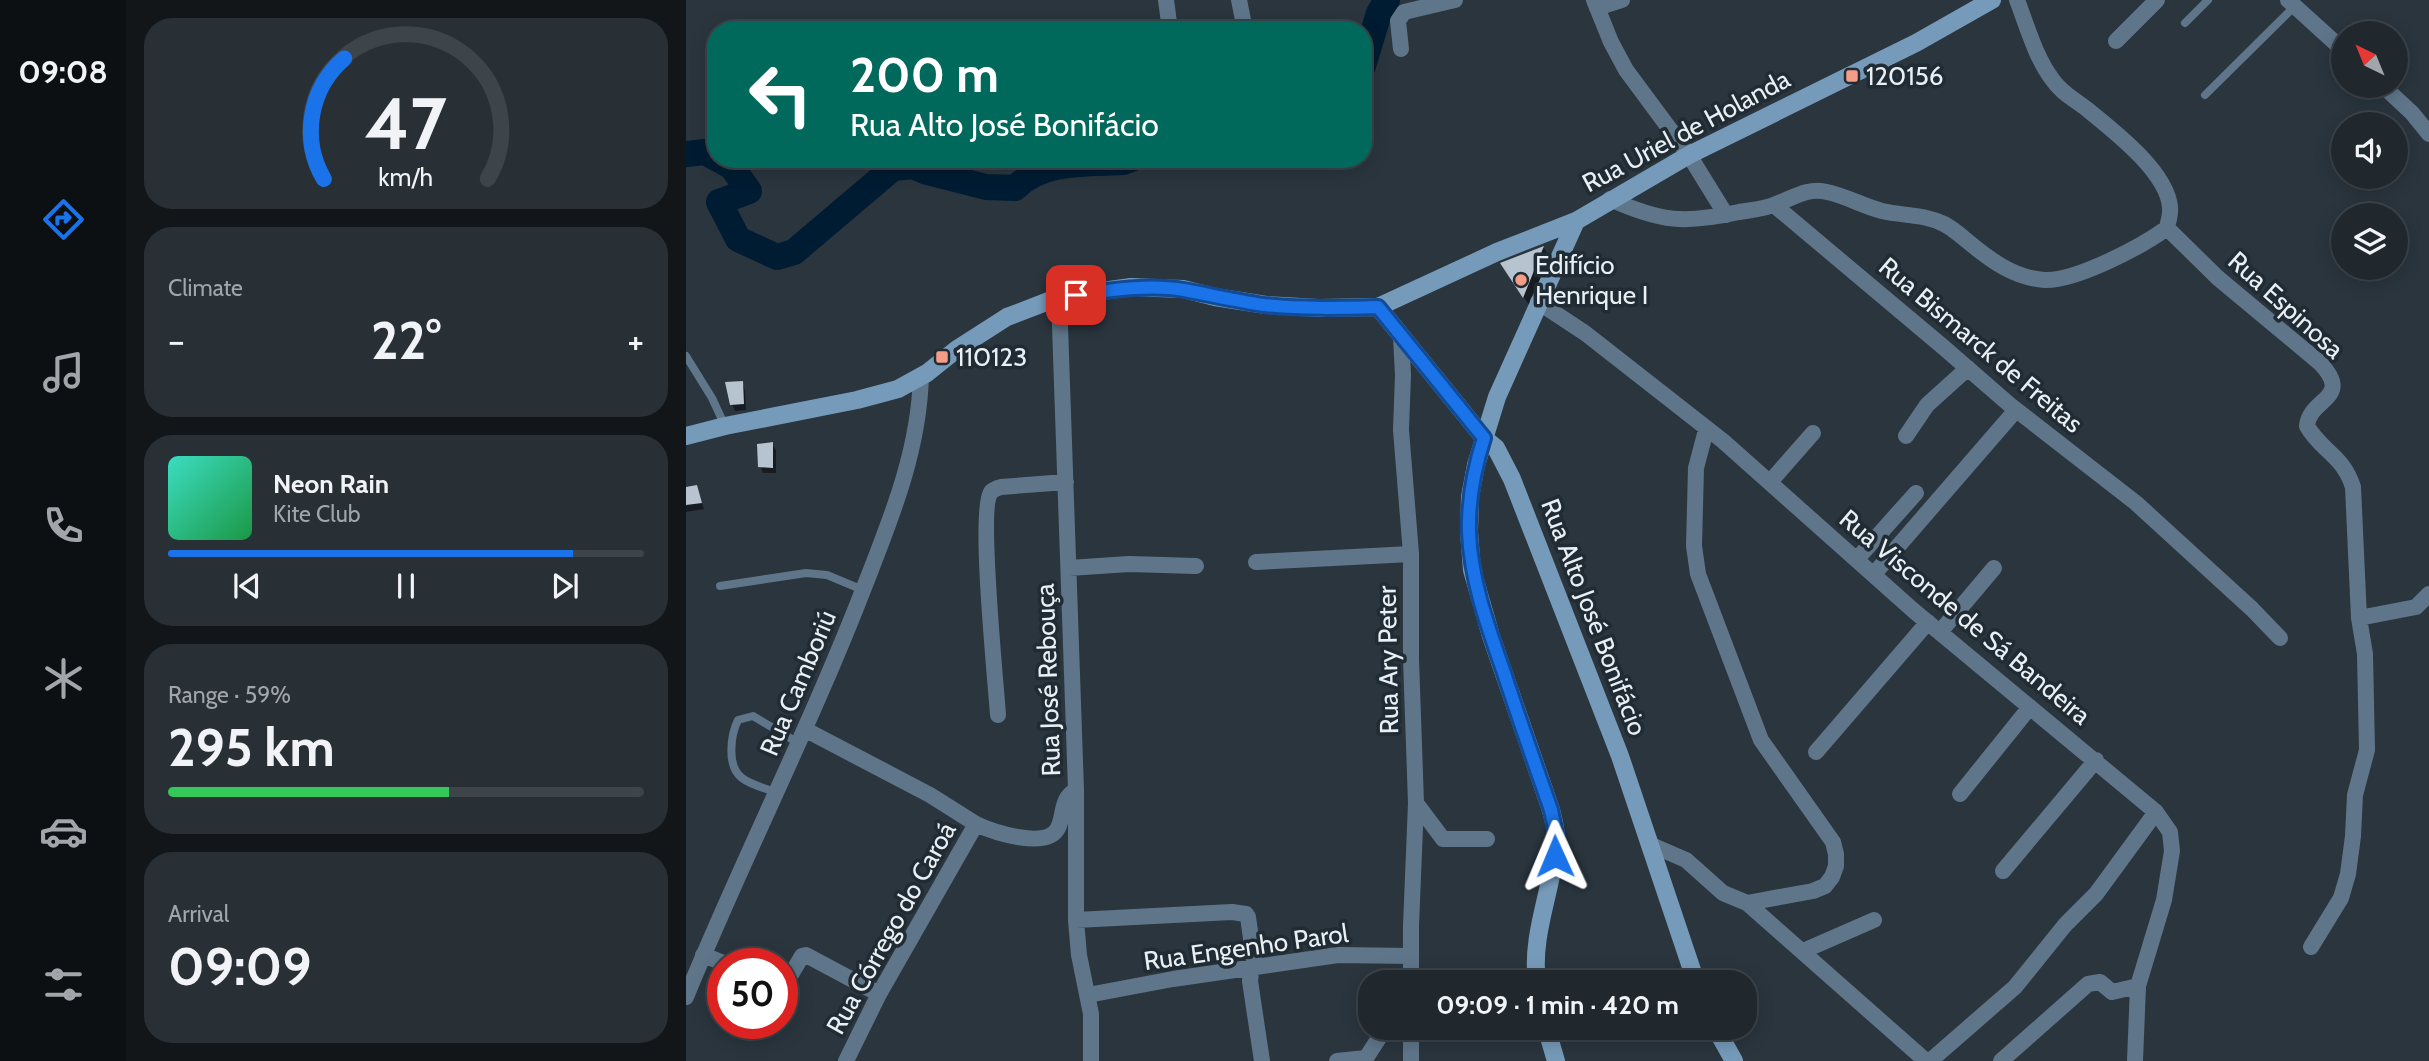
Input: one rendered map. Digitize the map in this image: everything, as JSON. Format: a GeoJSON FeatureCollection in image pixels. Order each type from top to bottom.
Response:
{"type":"FeatureCollection","features":[{"type":"Feature","properties":{"kind":"main road","name":"Rua Uriel de Holanda"},"geometry":{"type":"LineString","coordinates":[[1537,970],[1536,954],[1555,856],[1556,834],[1551,810],[1491,636],[1472,570],[1470,497],[1476,465],[1497,397],[1576,221],[1689,155],[1916,43],[1992,0]]}},
{"type":"Feature","properties":{"kind":"main road"},"geometry":{"type":"LineString","coordinates":[[686,436],[898,389],[1007,317],[1059,297],[1131,287],[1183,289],[1215,298],[1266,305],[1378,307],[1497,252],[1576,221]]}},
{"type":"Feature","properties":{"kind":"main road","name":"Rua Alto José Bonifácio"},"geometry":{"type":"LineString","coordinates":[[1378,307],[1484,438],[1496,448],[1521,501],[1620,756],[1692,970]]}},
{"type":"Feature","properties":{"kind":"main road"},"geometry":{"type":"LineString","coordinates":[[1550,1040],[1556,1061]]}},
{"type":"Feature","properties":{"kind":"main road"},"geometry":{"type":"LineString","coordinates":[[1722,1040],[1734,1061]]}},
{"type":"Feature","properties":{"kind":"street"},"geometry":{"type":"LineString","coordinates":[[1166,0],[1169,21]]}},
{"type":"Feature","properties":{"kind":"street"},"geometry":{"type":"LineString","coordinates":[[1239,0],[1243,21]]}},
{"type":"Feature","properties":{"kind":"street"},"geometry":{"type":"LineString","coordinates":[[1401,49],[1398,21],[1404,12],[1455,0]]}},
{"type":"Feature","properties":{"kind":"street"},"geometry":{"type":"LineString","coordinates":[[1622,0],[1595,4],[1626,70],[1689,155],[1726,215]]}},
{"type":"Feature","properties":{"kind":"street"},"geometry":{"type":"LineString","coordinates":[[1610,199],[1639,212],[1680,221],[1726,215],[1774,205],[1814,190],[1825,191],[1883,211],[1932,218],[1948,226],[2008,271],[2044,280],[2055,279],[2105,262],[2167,228],[2171,208],[2164,186],[2151,168],[2126,143],[2067,95],[2053,80],[2040,60],[2017,0]]}},
{"type":"Feature","properties":{"kind":"street"},"geometry":{"type":"LineString","coordinates":[[2116,41],[2157,0]]}},
{"type":"Feature","properties":{"kind":"street"},"geometry":{"type":"LineString","coordinates":[[2292,3],[2331,39]]}},
{"type":"Feature","properties":{"kind":"street"},"geometry":{"type":"LineString","coordinates":[[2396,98],[2429,134]]}},
{"type":"Feature","properties":{"kind":"street","name":"Rua Bismarck de Freitas"},"geometry":{"type":"LineString","coordinates":[[1774,205],[2016,410],[2136,503],[2280,638]]}},
{"type":"Feature","properties":{"kind":"street","name":"Rua Espinosa"},"geometry":{"type":"LineString","coordinates":[[2167,228],[2218,278],[2320,363],[2333,380],[2327,399],[2309,417],[2306,426],[2343,465],[2353,487],[2359,618],[2365,654],[2367,750],[2356,795],[2348,874],[2341,898],[2311,947]]}},
{"type":"Feature","properties":{"kind":"street","name":"Rua José Rebouça"},"geometry":{"type":"LineString","coordinates":[[1059,297],[1076,790],[1076,920],[1079,955],[1091,1014],[1091,1061]]}},
{"type":"Feature","properties":{"kind":"street","name":"Rua Visconde de Sá Bandeira"},"geometry":{"type":"LineString","coordinates":[[1538,302],[1585,333],[1770,482],[1934,627],[2156,812],[2171,832],[2172,851],[2164,900],[2138,986],[2134,1061]]}},
{"type":"Feature","properties":{"kind":"street","name":"Rua Ary Peter"},"geometry":{"type":"LineString","coordinates":[[1401,337],[1404,375],[1401,430],[1411,554],[1411,659],[1416,803],[1411,970]]}},
{"type":"Feature","properties":{"kind":"street"},"geometry":{"type":"LineString","coordinates":[[1906,436],[1927,405],[1969,369]]}},
{"type":"Feature","properties":{"kind":"street","name":"Rua Camboriú"},"geometry":{"type":"LineString","coordinates":[[686,998],[690,978],[803,737],[902,488],[914,446],[921,376]]}},
{"type":"Feature","properties":{"kind":"street"},"geometry":{"type":"LineString","coordinates":[[1874,574],[2016,410]]}},
{"type":"Feature","properties":{"kind":"street"},"geometry":{"type":"LineString","coordinates":[[1706,430],[1696,468],[1694,546],[1698,573],[1761,740],[1833,842],[1836,854],[1836,866],[1825,886],[1813,891],[1747,903]]}},
{"type":"Feature","properties":{"kind":"street"},"geometry":{"type":"LineString","coordinates":[[1770,482],[1813,433]]}},
{"type":"Feature","properties":{"kind":"street"},"geometry":{"type":"LineString","coordinates":[[998,715],[988,592],[987,521],[990,494],[994,489],[1066,482]]}},
{"type":"Feature","properties":{"kind":"street"},"geometry":{"type":"LineString","coordinates":[[1857,559],[1916,493]]}},
{"type":"Feature","properties":{"kind":"street"},"geometry":{"type":"LineString","coordinates":[[1256,562],[1411,554]]}},
{"type":"Feature","properties":{"kind":"street"},"geometry":{"type":"LineString","coordinates":[[1069,568],[1129,564],[1196,566]]}},
{"type":"Feature","properties":{"kind":"street"},"geometry":{"type":"LineString","coordinates":[[1816,752],[1934,627],[1994,568]]}},
{"type":"Feature","properties":{"kind":"street"},"geometry":{"type":"LineString","coordinates":[[2359,618],[2416,607],[2429,594]]}},
{"type":"Feature","properties":{"kind":"street"},"geometry":{"type":"LineString","coordinates":[[1960,794],[2030,707]]}},
{"type":"Feature","properties":{"kind":"street"},"geometry":{"type":"LineString","coordinates":[[803,737],[930,795],[976,824]]}},
{"type":"Feature","properties":{"kind":"street"},"geometry":{"type":"LineString","coordinates":[[2003,871],[2096,760]]}},
{"type":"Feature","properties":{"kind":"street","name":"Rua Córrego do Caroá"},"geometry":{"type":"LineString","coordinates":[[846,1061],[879,994],[976,824],[1020,838],[1045,837],[1057,829],[1064,800],[1076,790]]}},
{"type":"Feature","properties":{"kind":"street"},"geometry":{"type":"LineString","coordinates":[[1416,803],[1443,839],[1488,839]]}},
{"type":"Feature","properties":{"kind":"street"},"geometry":{"type":"LineString","coordinates":[[1649,844],[1686,860],[1723,893],[1747,903],[1928,1061],[2015,987],[2065,925],[2096,894],[2156,812]]}},
{"type":"Feature","properties":{"kind":"street"},"geometry":{"type":"LineString","coordinates":[[1076,920],[1242,913],[1248,918],[1255,967],[1250,981],[1262,1061]]}},
{"type":"Feature","properties":{"kind":"street"},"geometry":{"type":"LineString","coordinates":[[1803,951],[1874,920]]}},
{"type":"Feature","properties":{"kind":"street"},"geometry":{"type":"LineString","coordinates":[[703,955],[707,957]]}},
{"type":"Feature","properties":{"kind":"street"},"geometry":{"type":"LineString","coordinates":[[798,963],[806,955],[879,994]]}},
{"type":"Feature","properties":{"kind":"street","name":"Rua Engenho Parol"},"geometry":{"type":"LineString","coordinates":[[1088,995],[1173,979],[1338,956],[1411,956]]}},
{"type":"Feature","properties":{"kind":"street"},"geometry":{"type":"LineString","coordinates":[[2001,1061],[2088,984],[2100,982],[2112,992],[2138,986]]}},
{"type":"Feature","properties":{"kind":"street"},"geometry":{"type":"LineString","coordinates":[[1337,1061],[1366,1058],[1378,1040]]}},
{"type":"Feature","properties":{"kind":"street"},"geometry":{"type":"LineString","coordinates":[[1411,1040],[1411,1061]]}},
{"type":"Feature","properties":{"kind":"lane"},"geometry":{"type":"LineString","coordinates":[[2185,23],[2208,0]]}},
{"type":"Feature","properties":{"kind":"lane"},"geometry":{"type":"LineString","coordinates":[[2205,95],[2292,3]]}},
{"type":"Feature","properties":{"kind":"lane"},"geometry":{"type":"LineString","coordinates":[[686,356],[712,398],[725,426]]}},
{"type":"Feature","properties":{"kind":"lane"},"geometry":{"type":"LineString","coordinates":[[720,586],[806,573],[827,575],[863,590]]}},
{"type":"Feature","properties":{"kind":"lane"},"geometry":{"type":"LineString","coordinates":[[778,793],[740,777],[734,765],[732,732],[738,720],[753,716],[803,737]]}},
{"type":"Feature","properties":{"kind":"building","name":"Edifício Henrique I"},"geometry":{"type":"Polygon","coordinates":[[[1544,246],[1523,298],[1500,263],[1544,246]]]}},
{"type":"Feature","properties":{"kind":"building"},"geometry":{"type":"Polygon","coordinates":[[[743,381],[744,404],[730,405],[725,382],[743,381]]]}},
{"type":"Feature","properties":{"kind":"building"},"geometry":{"type":"Polygon","coordinates":[[[773,442],[773,468],[758,467],[757,444],[773,442]]]}},
{"type":"Feature","properties":{"kind":"building"},"geometry":{"type":"Polygon","coordinates":[[[697,485],[702,503],[686,505],[686,487],[697,485]]]}},
{"type":"Feature","properties":{"kind":"waterway"},"geometry":{"type":"LineString","coordinates":[[1372,36],[1379,13],[1387,0]]}},
{"type":"Feature","properties":{"kind":"waterway"},"geometry":{"type":"LineString","coordinates":[[686,154],[707,153]]}},
{"type":"Feature","properties":{"kind":"waterway"},"geometry":{"type":"LineString","coordinates":[[733,168],[749,191],[719,202],[738,239],[777,257],[794,252],[893,168]]}},
{"type":"Feature","properties":{"kind":"waterway"},"geometry":{"type":"LineString","coordinates":[[918,168],[986,187],[1015,188],[1038,172],[1052,168]]}},
{"type":"Feature","properties":{"kind":"place","name":"120156"},"geometry":{"type":"Point","coordinates":[1852,76]}},
{"type":"Feature","properties":{"kind":"place","name":"Edifício Henrique I"},"geometry":{"type":"Point","coordinates":[1521,280]}},
{"type":"Feature","properties":{"kind":"place","name":"110123"},"geometry":{"type":"Point","coordinates":[942,357]}},
{"type":"Feature","properties":{"kind":"route"},"geometry":{"type":"LineString","coordinates":[[1076,295],[1131,287],[1183,289],[1215,298],[1266,305],[1378,307],[1484,438],[1470,497],[1472,570],[1491,636],[1551,810],[1556,834],[1555,856]]}}]}
